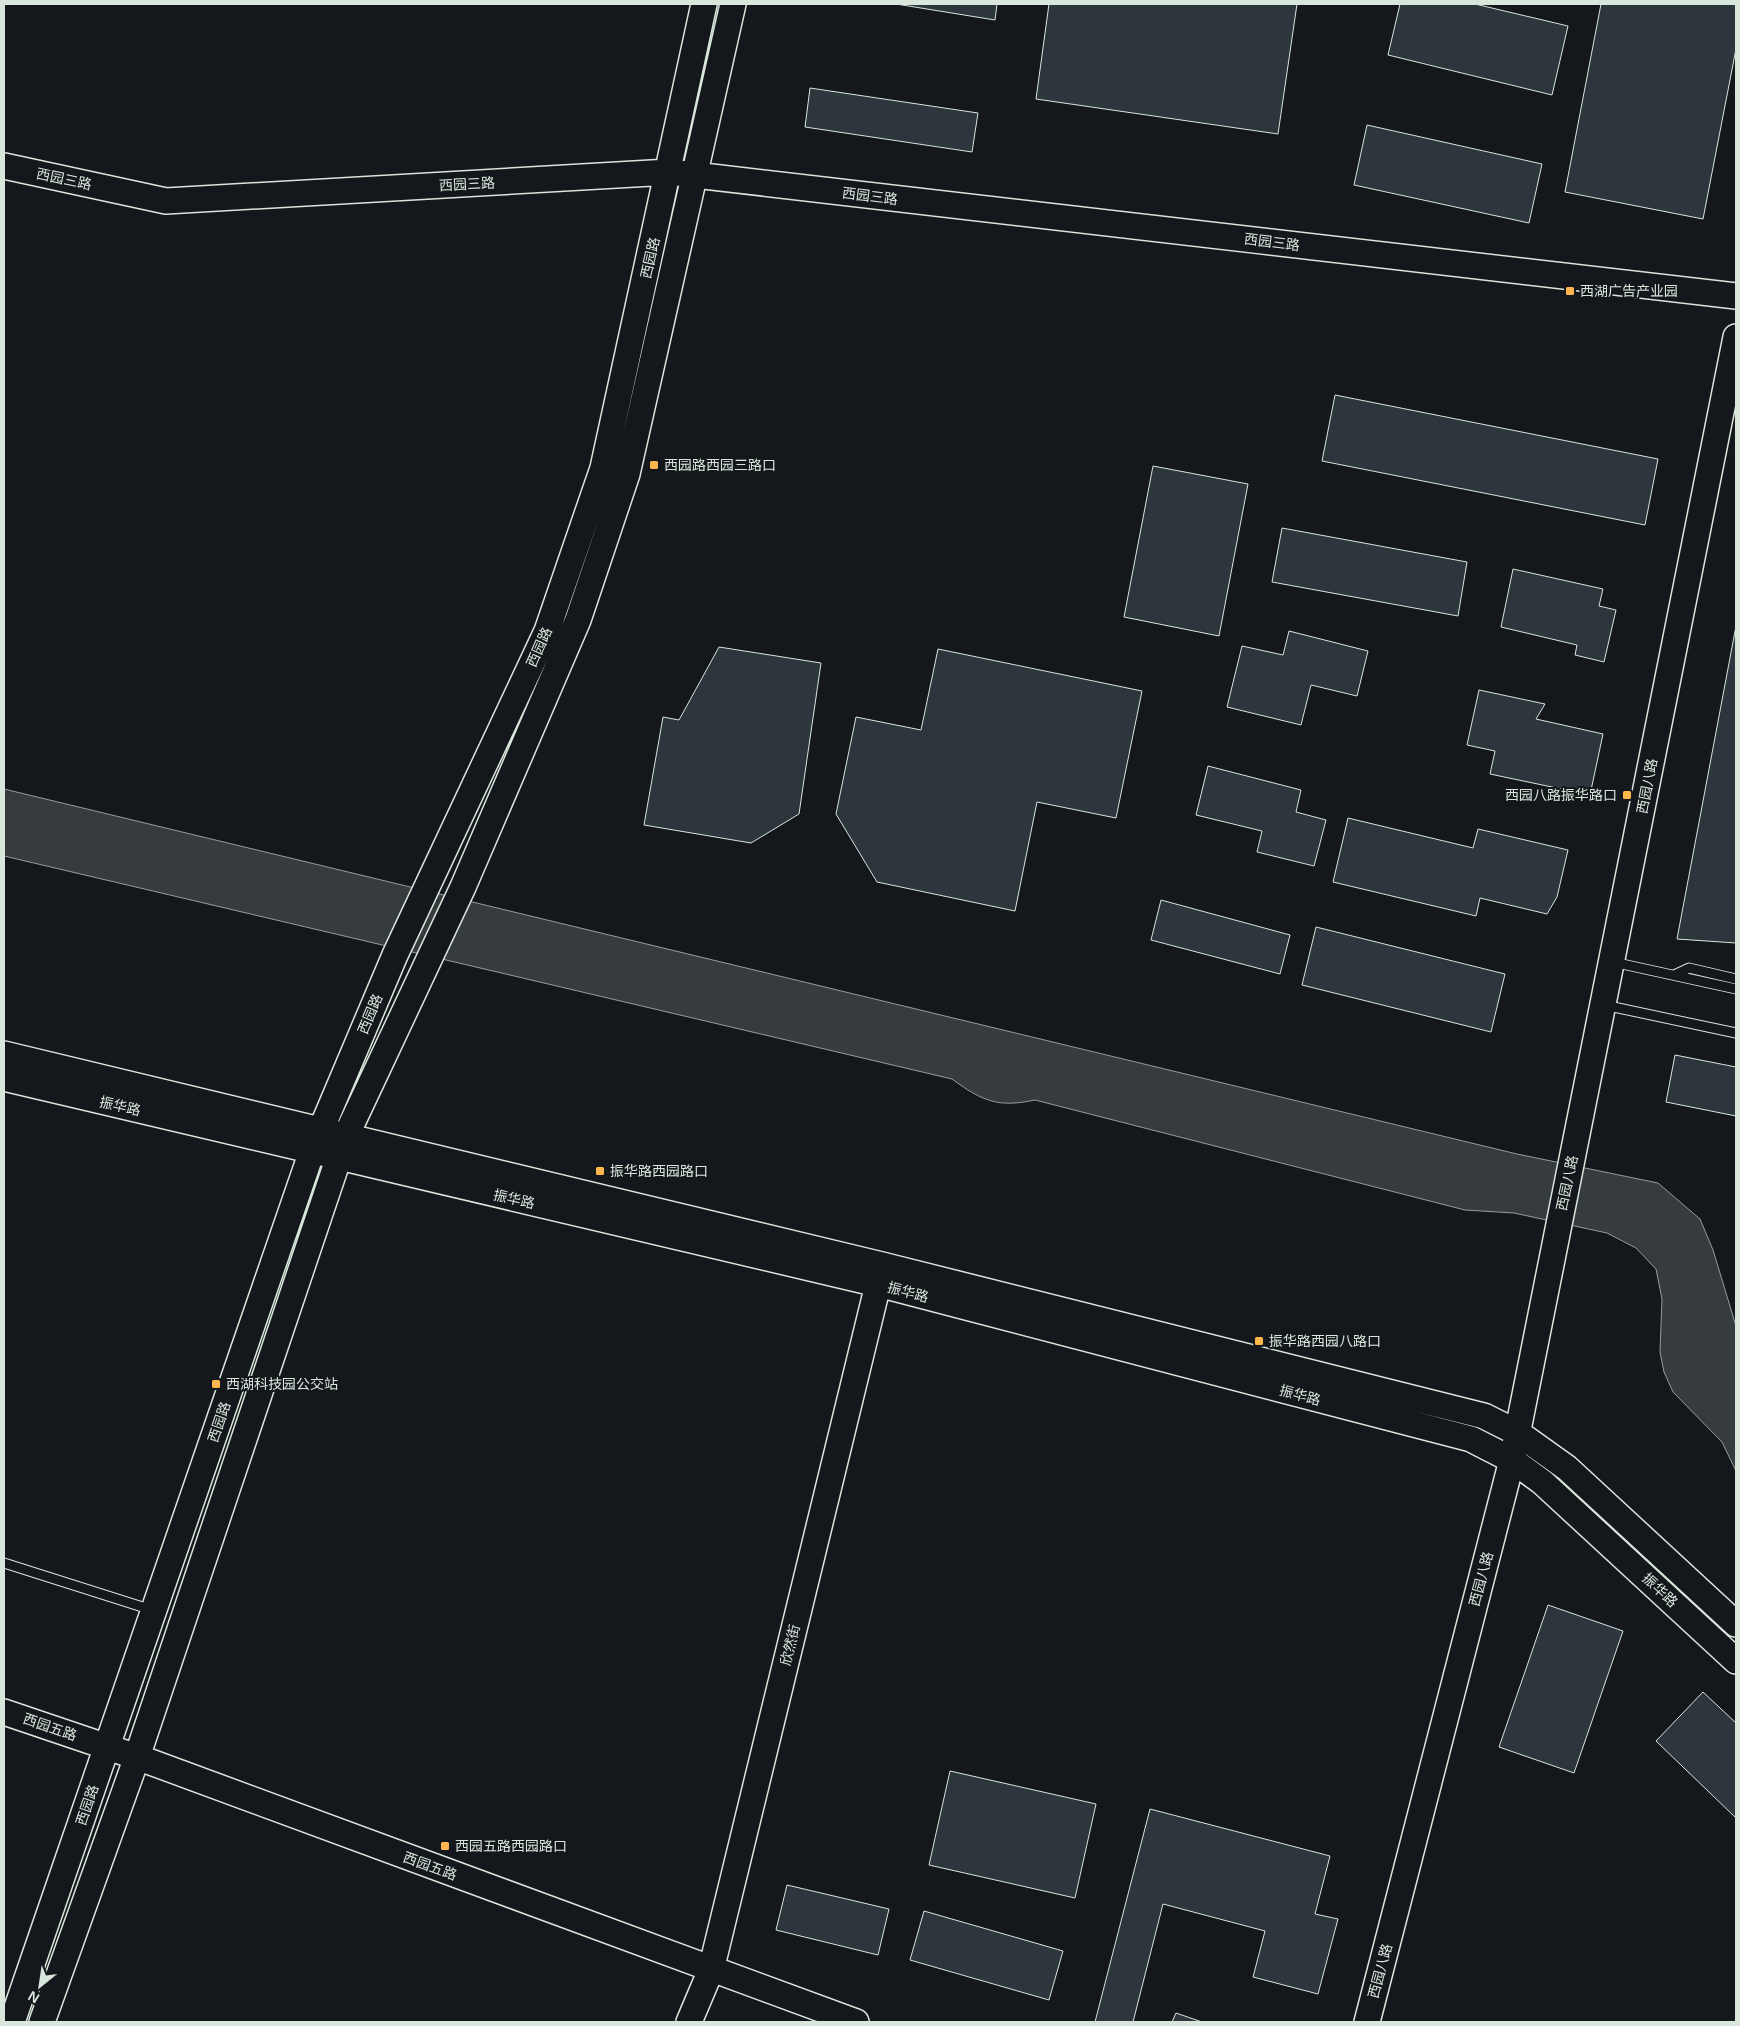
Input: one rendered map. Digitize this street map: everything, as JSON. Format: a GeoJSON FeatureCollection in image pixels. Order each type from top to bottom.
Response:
{"type":"FeatureCollection","features":[{"type":"Feature","properties":{"kind":"main road","name":"西园路"},"geometry":{"type":"LineString","coordinates":[[12,2022],[316,1141],[395,955],[547,631],[603,468],[669,172],[704,4]]}},
{"type":"Feature","properties":{"kind":"main road","name":"西园路"},"geometry":{"type":"LineString","coordinates":[[42,2022],[137,1758],[342,1147],[463,887],[578,620],[628,474],[733,4]]}},
{"type":"Feature","properties":{"kind":"main road","name":"西园三路"},"geometry":{"type":"LineString","coordinates":[[4,166],[166,202],[669,172],[1736,296]]}},
{"type":"Feature","properties":{"kind":"main road","name":"西园八路"},"geometry":{"type":"LineString","coordinates":[[1367,2022],[1518,1433],[1736,338]]}},
{"type":"Feature","properties":{"kind":"main road","name":"振华路"},"geometry":{"type":"LineString","coordinates":[[4,1054],[316,1141]]}},
{"type":"Feature","properties":{"kind":"main road","name":"振华路"},"geometry":{"type":"LineString","coordinates":[[4,1078],[316,1141],[1484,1416],[1518,1433],[1567,1468],[1736,1624]]}},
{"type":"Feature","properties":{"kind":"main road","name":"振华路"},"geometry":{"type":"LineString","coordinates":[[880,1275],[1471,1439],[1512,1460],[1542,1482],[1736,1662]]}},
{"type":"Feature","properties":{"kind":"main road","name":"欣然街"},"geometry":{"type":"LineString","coordinates":[[689,2022],[711,1970],[880,1275]]}},
{"type":"Feature","properties":{"kind":"main road","name":"西园五路"},"geometry":{"type":"LineString","coordinates":[[4,1712],[108,1747],[856,2022]]}},
{"type":"Feature","properties":{"kind":"lane"},"geometry":{"type":"LineString","coordinates":[[1613,962],[1736,989]]}},
{"type":"Feature","properties":{"kind":"lane"},"geometry":{"type":"LineString","coordinates":[[1674,975],[1689,968],[1736,979]]}},
{"type":"Feature","properties":{"kind":"lane"},"geometry":{"type":"LineString","coordinates":[[1604,1005],[1736,1033]]}},
{"type":"Feature","properties":{"kind":"lane"},"geometry":{"type":"LineString","coordinates":[[4,1563],[154,1611]]}},
{"type":"Feature","properties":{"kind":"shaded area"},"geometry":{"type":"Polygon","coordinates":[[[4,789],[1517,1154],[1658,1183],[1700,1219],[1713,1250],[1736,1326],[1736,1471],[1722,1442],[1673,1392],[1664,1372],[1660,1352],[1662,1299],[1656,1269],[1636,1248],[1607,1233],[1514,1213],[1465,1210],[1035,1100],[1011,1103],[991,1101],[972,1093],[952,1079],[4,856],[4,789]]]}},
{"type":"Feature","properties":{"kind":"building"},"geometry":{"type":"Polygon","coordinates":[[[896,4],[997,4],[995,20],[896,4]]]}},
{"type":"Feature","properties":{"kind":"building"},"geometry":{"type":"Polygon","coordinates":[[[1049,4],[1297,4],[1278,134],[1036,99],[1049,4]]]}},
{"type":"Feature","properties":{"kind":"building"},"geometry":{"type":"Polygon","coordinates":[[[1400,4],[1475,4],[1568,26],[1552,95],[1388,55],[1400,4]]]}},
{"type":"Feature","properties":{"kind":"building"},"geometry":{"type":"Polygon","coordinates":[[[1601,4],[1736,4],[1736,49],[1703,219],[1565,192],[1601,4]]]}},
{"type":"Feature","properties":{"kind":"building"},"geometry":{"type":"Polygon","coordinates":[[[810,88],[978,113],[972,152],[805,127],[810,88]]]}},
{"type":"Feature","properties":{"kind":"building"},"geometry":{"type":"Polygon","coordinates":[[[1367,125],[1542,164],[1529,223],[1354,185],[1367,125]]]}},
{"type":"Feature","properties":{"kind":"building"},"geometry":{"type":"Polygon","coordinates":[[[1335,395],[1658,459],[1645,525],[1322,461],[1335,395]]]}},
{"type":"Feature","properties":{"kind":"building"},"geometry":{"type":"Polygon","coordinates":[[[1153,466],[1248,484],[1219,636],[1124,617],[1153,466]]]}},
{"type":"Feature","properties":{"kind":"building"},"geometry":{"type":"Polygon","coordinates":[[[1282,528],[1467,562],[1458,616],[1272,582],[1282,528]]]}},
{"type":"Feature","properties":{"kind":"building"},"geometry":{"type":"Polygon","coordinates":[[[1513,569],[1603,589],[1599,606],[1616,610],[1604,662],[1575,655],[1577,645],[1501,627],[1513,569]]]}},
{"type":"Feature","properties":{"kind":"building"},"geometry":{"type":"Polygon","coordinates":[[[1736,626],[1736,943],[1677,939],[1736,626]]]}},
{"type":"Feature","properties":{"kind":"building"},"geometry":{"type":"Polygon","coordinates":[[[1289,631],[1368,651],[1357,696],[1311,685],[1301,725],[1227,707],[1242,646],[1283,655],[1289,631]]]}},
{"type":"Feature","properties":{"kind":"building"},"geometry":{"type":"Polygon","coordinates":[[[719,647],[821,663],[799,814],[751,843],[644,825],[663,717],[679,720],[719,647]]]}},
{"type":"Feature","properties":{"kind":"building"},"geometry":{"type":"Polygon","coordinates":[[[938,649],[1142,691],[1116,818],[1037,802],[1015,911],[877,882],[836,814],[856,717],[921,730],[938,649]]]}},
{"type":"Feature","properties":{"kind":"building"},"geometry":{"type":"Polygon","coordinates":[[[1479,690],[1545,704],[1536,719],[1603,734],[1590,795],[1490,774],[1495,751],[1467,745],[1479,690]]]}},
{"type":"Feature","properties":{"kind":"building"},"geometry":{"type":"Polygon","coordinates":[[[1208,766],[1301,790],[1296,812],[1326,820],[1314,866],[1257,852],[1262,831],[1196,815],[1208,766]]]}},
{"type":"Feature","properties":{"kind":"building"},"geometry":{"type":"Polygon","coordinates":[[[1348,818],[1473,848],[1478,829],[1568,850],[1557,897],[1547,914],[1480,898],[1476,916],[1333,882],[1348,818]]]}},
{"type":"Feature","properties":{"kind":"building"},"geometry":{"type":"Polygon","coordinates":[[[1161,900],[1290,935],[1280,974],[1151,940],[1161,900]]]}},
{"type":"Feature","properties":{"kind":"building"},"geometry":{"type":"Polygon","coordinates":[[[1316,927],[1505,974],[1491,1032],[1302,985],[1316,927]]]}},
{"type":"Feature","properties":{"kind":"building"},"geometry":{"type":"Polygon","coordinates":[[[1675,1055],[1736,1067],[1736,1116],[1666,1102],[1675,1055]]]}},
{"type":"Feature","properties":{"kind":"building"},"geometry":{"type":"Polygon","coordinates":[[[1548,1605],[1623,1631],[1574,1773],[1499,1747],[1548,1605]]]}},
{"type":"Feature","properties":{"kind":"building"},"geometry":{"type":"Polygon","coordinates":[[[1703,1692],[1736,1723],[1736,1818],[1656,1741],[1703,1692]]]}},
{"type":"Feature","properties":{"kind":"building"},"geometry":{"type":"Polygon","coordinates":[[[950,1771],[1096,1804],[1075,1898],[929,1865],[950,1771]]]}},
{"type":"Feature","properties":{"kind":"building"},"geometry":{"type":"Polygon","coordinates":[[[1150,1809],[1330,1856],[1315,1914],[1338,1919],[1318,1994],[1253,1977],[1265,1931],[1163,1904],[1133,2022],[1095,2022],[1150,1809]]]}},
{"type":"Feature","properties":{"kind":"building"},"geometry":{"type":"Polygon","coordinates":[[[787,1885],[889,1909],[878,1955],[776,1930],[787,1885]]]}},
{"type":"Feature","properties":{"kind":"building"},"geometry":{"type":"Polygon","coordinates":[[[924,1911],[1063,1951],[1049,2000],[910,1960],[924,1911]]]}},
{"type":"Feature","properties":{"kind":"building"},"geometry":{"type":"Polygon","coordinates":[[[1176,2013],[1202,2022],[1172,2022],[1176,2013]]]}},
{"type":"Feature","properties":{"kind":"place","name":"西湖广告产业园"},"geometry":{"type":"Point","coordinates":[1570,291]}},
{"type":"Feature","properties":{"kind":"place","name":"西园路西园三路口"},"geometry":{"type":"Point","coordinates":[654,465]}},
{"type":"Feature","properties":{"kind":"place","name":"西园八路振华路口"},"geometry":{"type":"Point","coordinates":[1627,795]}},
{"type":"Feature","properties":{"kind":"place","name":"振华路西园路口"},"geometry":{"type":"Point","coordinates":[600,1171]}},
{"type":"Feature","properties":{"kind":"place","name":"振华路西园八路口"},"geometry":{"type":"Point","coordinates":[1259,1341]}},
{"type":"Feature","properties":{"kind":"place","name":"西湖科技园公交站"},"geometry":{"type":"Point","coordinates":[216,1384]}},
{"type":"Feature","properties":{"kind":"place","name":"西园五路西园路口"},"geometry":{"type":"Point","coordinates":[445,1846]}}]}
